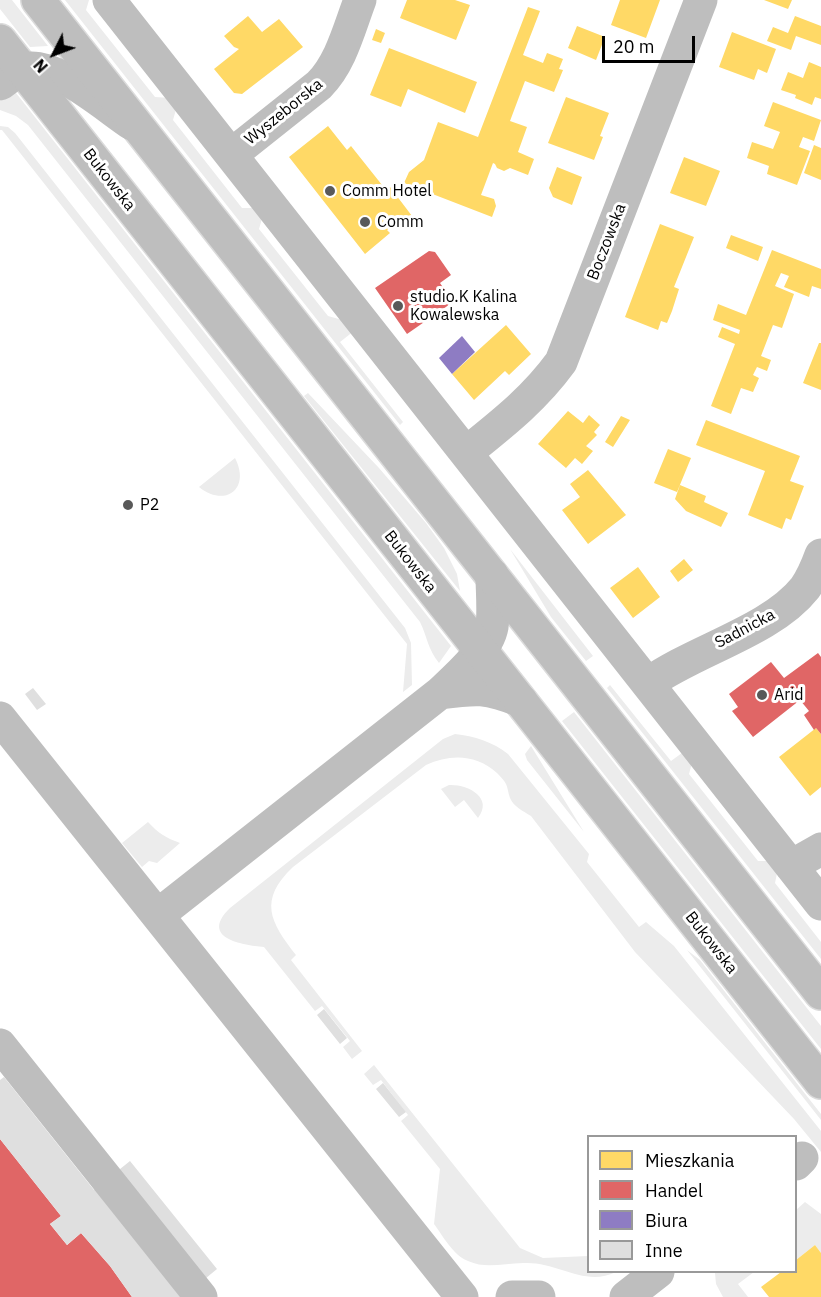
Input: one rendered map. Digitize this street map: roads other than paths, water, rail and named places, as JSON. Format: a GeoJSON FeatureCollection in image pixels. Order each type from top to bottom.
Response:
{"type":"FeatureCollection","features":[{"type":"Feature","properties":{"kind":"main road"},"geometry":{"type":"LineString","coordinates":[[38,0],[821,993]]}},
{"type":"Feature","properties":{"kind":"main road"},"geometry":{"type":"LineString","coordinates":[[109,0],[821,904]]}},
{"type":"Feature","properties":{"kind":"main road","name":"Wyszeborska"},"geometry":{"type":"LineString","coordinates":[[231,155],[329,75],[360,0]]}},
{"type":"Feature","properties":{"kind":"main road","name":"Boczowska"},"geometry":{"type":"LineString","coordinates":[[467,452],[543,387],[561,362],[701,0]]}},
{"type":"Feature","properties":{"kind":"main road","name":"Bukowska"},"geometry":{"type":"LineString","coordinates":[[0,40],[11,77],[480,650],[821,1082]]}},
{"type":"Feature","properties":{"kind":"main road"},"geometry":{"type":"LineString","coordinates":[[11,77],[44,68],[62,76],[140,130]]}},
{"type":"Feature","properties":{"kind":"main road","name":"Sadnicka"},"geometry":{"type":"LineString","coordinates":[[649,683],[680,663],[754,627],[792,602],[806,586],[821,555]]}},
{"type":"Feature","properties":{"kind":"main road"},"geometry":{"type":"LineString","coordinates":[[158,915],[440,693],[488,640],[492,627],[492,574]]}},
{"type":"Feature","properties":{"kind":"main road"},"geometry":{"type":"LineString","coordinates":[[440,693],[478,688],[496,691],[521,701]]}},
{"type":"Feature","properties":{"kind":"main road"},"geometry":{"type":"LineString","coordinates":[[0,718],[10,752],[158,915],[462,1297]]}},
{"type":"Feature","properties":{"kind":"main road"},"geometry":{"type":"LineString","coordinates":[[791,866],[821,849]]}},
{"type":"Feature","properties":{"kind":"main road"},"geometry":{"type":"LineString","coordinates":[[5,1058],[201,1297]]}},
{"type":"Feature","properties":{"kind":"main road"},"geometry":{"type":"LineString","coordinates":[[626,1297],[657,1273]]}},
{"type":"Feature","properties":{"kind":"main road"},"geometry":{"type":"LineString","coordinates":[[512,1297],[539,1297]]}},
{"type":"Feature","properties":{"kind":"place","name":"Comm Hotel"},"geometry":{"type":"Point","coordinates":[330,191]}},
{"type":"Feature","properties":{"kind":"place","name":"Comm"},"geometry":{"type":"Point","coordinates":[365,222]}},
{"type":"Feature","properties":{"kind":"place","name":"studio.K Kalina Kowalewska"},"geometry":{"type":"Point","coordinates":[398,306]}},
{"type":"Feature","properties":{"kind":"place","name":"P2"},"geometry":{"type":"Point","coordinates":[128,505]}},
{"type":"Feature","properties":{"kind":"place","name":"Arid"},"geometry":{"type":"Point","coordinates":[762,695]}}]}
